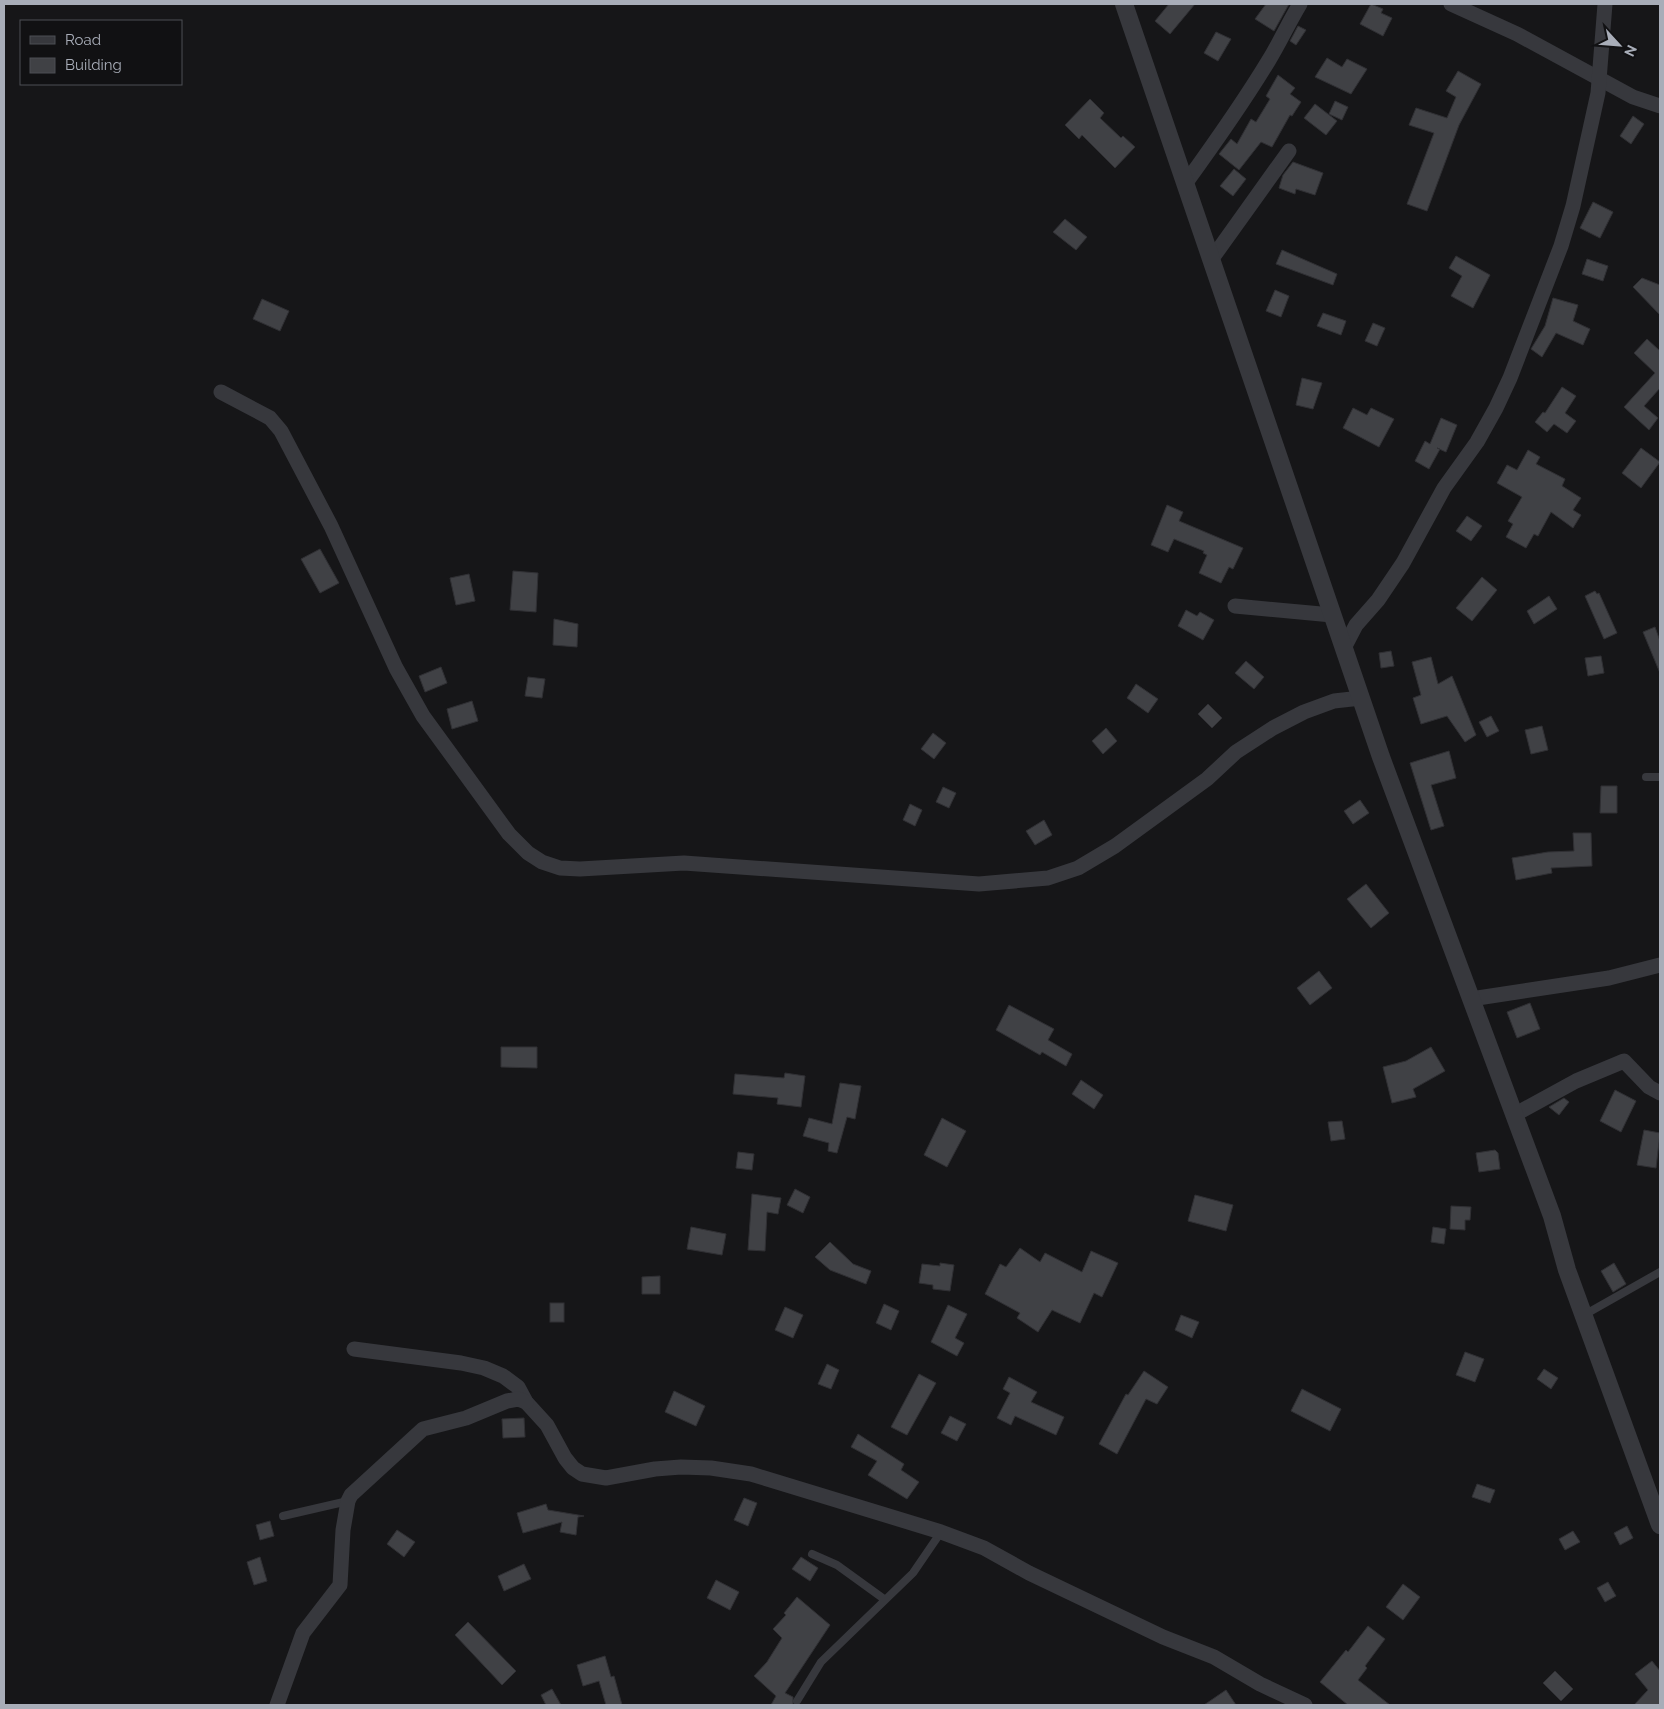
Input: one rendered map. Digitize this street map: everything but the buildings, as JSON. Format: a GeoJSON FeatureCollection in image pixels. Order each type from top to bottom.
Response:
{"type":"FeatureCollection","features":[{"type":"Feature","properties":{"kind":"street"},"geometry":{"type":"LineString","coordinates":[[1124,4],[1361,698],[1552,1216],[1584,1315],[1660,1525]]}},
{"type":"Feature","properties":{"kind":"street"},"geometry":{"type":"LineString","coordinates":[[1185,184],[1254,83],[1300,4]]}},
{"type":"Feature","properties":{"kind":"street"},"geometry":{"type":"LineString","coordinates":[[1450,4],[1517,34],[1633,97],[1660,106]]}},
{"type":"Feature","properties":{"kind":"street"},"geometry":{"type":"LineString","coordinates":[[1344,648],[1356,625],[1378,600],[1403,563],[1444,488],[1477,442],[1496,408],[1561,246],[1573,206],[1599,78],[1605,4]]}},
{"type":"Feature","properties":{"kind":"street"},"geometry":{"type":"LineString","coordinates":[[1211,260],[1290,151]]}},
{"type":"Feature","properties":{"kind":"street"},"geometry":{"type":"LineString","coordinates":[[221,392],[264,414],[281,431],[330,526],[396,668],[423,716],[509,834],[528,853],[542,862],[560,868],[580,869],[684,863],[979,884],[1048,878],[1078,868],[1115,846],[1207,779],[1236,752],[1273,728],[1304,712],[1334,701],[1361,698]]}},
{"type":"Feature","properties":{"kind":"street"},"geometry":{"type":"LineString","coordinates":[[1235,606],[1332,615]]}},
{"type":"Feature","properties":{"kind":"street"},"geometry":{"type":"LineString","coordinates":[[1471,999],[1609,978],[1660,965]]}},
{"type":"Feature","properties":{"kind":"street"},"geometry":{"type":"LineString","coordinates":[[1514,1115],[1576,1081],[1624,1061],[1649,1087],[1660,1093]]}},
{"type":"Feature","properties":{"kind":"street"},"geometry":{"type":"LineString","coordinates":[[354,1349],[484,1368],[503,1376],[518,1387],[526,1402],[547,1425],[573,1468],[582,1474],[606,1478],[655,1469],[681,1467],[711,1468],[751,1474],[941,1532],[984,1548],[1029,1573],[1163,1637],[1214,1657],[1260,1684],[1305,1705]]}},
{"type":"Feature","properties":{"kind":"street"},"geometry":{"type":"LineString","coordinates":[[277,1705],[303,1633],[340,1585],[343,1530],[348,1501],[423,1429],[466,1418],[507,1401],[518,1399],[526,1402]]}},
{"type":"Feature","properties":{"kind":"lane"},"geometry":{"type":"LineString","coordinates":[[1646,776],[1660,777]]}},
{"type":"Feature","properties":{"kind":"lane"},"geometry":{"type":"LineString","coordinates":[[1584,1315],[1660,1272]]}},
{"type":"Feature","properties":{"kind":"lane"},"geometry":{"type":"LineString","coordinates":[[283,1516],[348,1501]]}},
{"type":"Feature","properties":{"kind":"lane"},"geometry":{"type":"LineString","coordinates":[[797,1701],[821,1662],[913,1573],[941,1532]]}},
{"type":"Feature","properties":{"kind":"lane"},"geometry":{"type":"LineString","coordinates":[[812,1554],[837,1565],[884,1599]]}}]}
